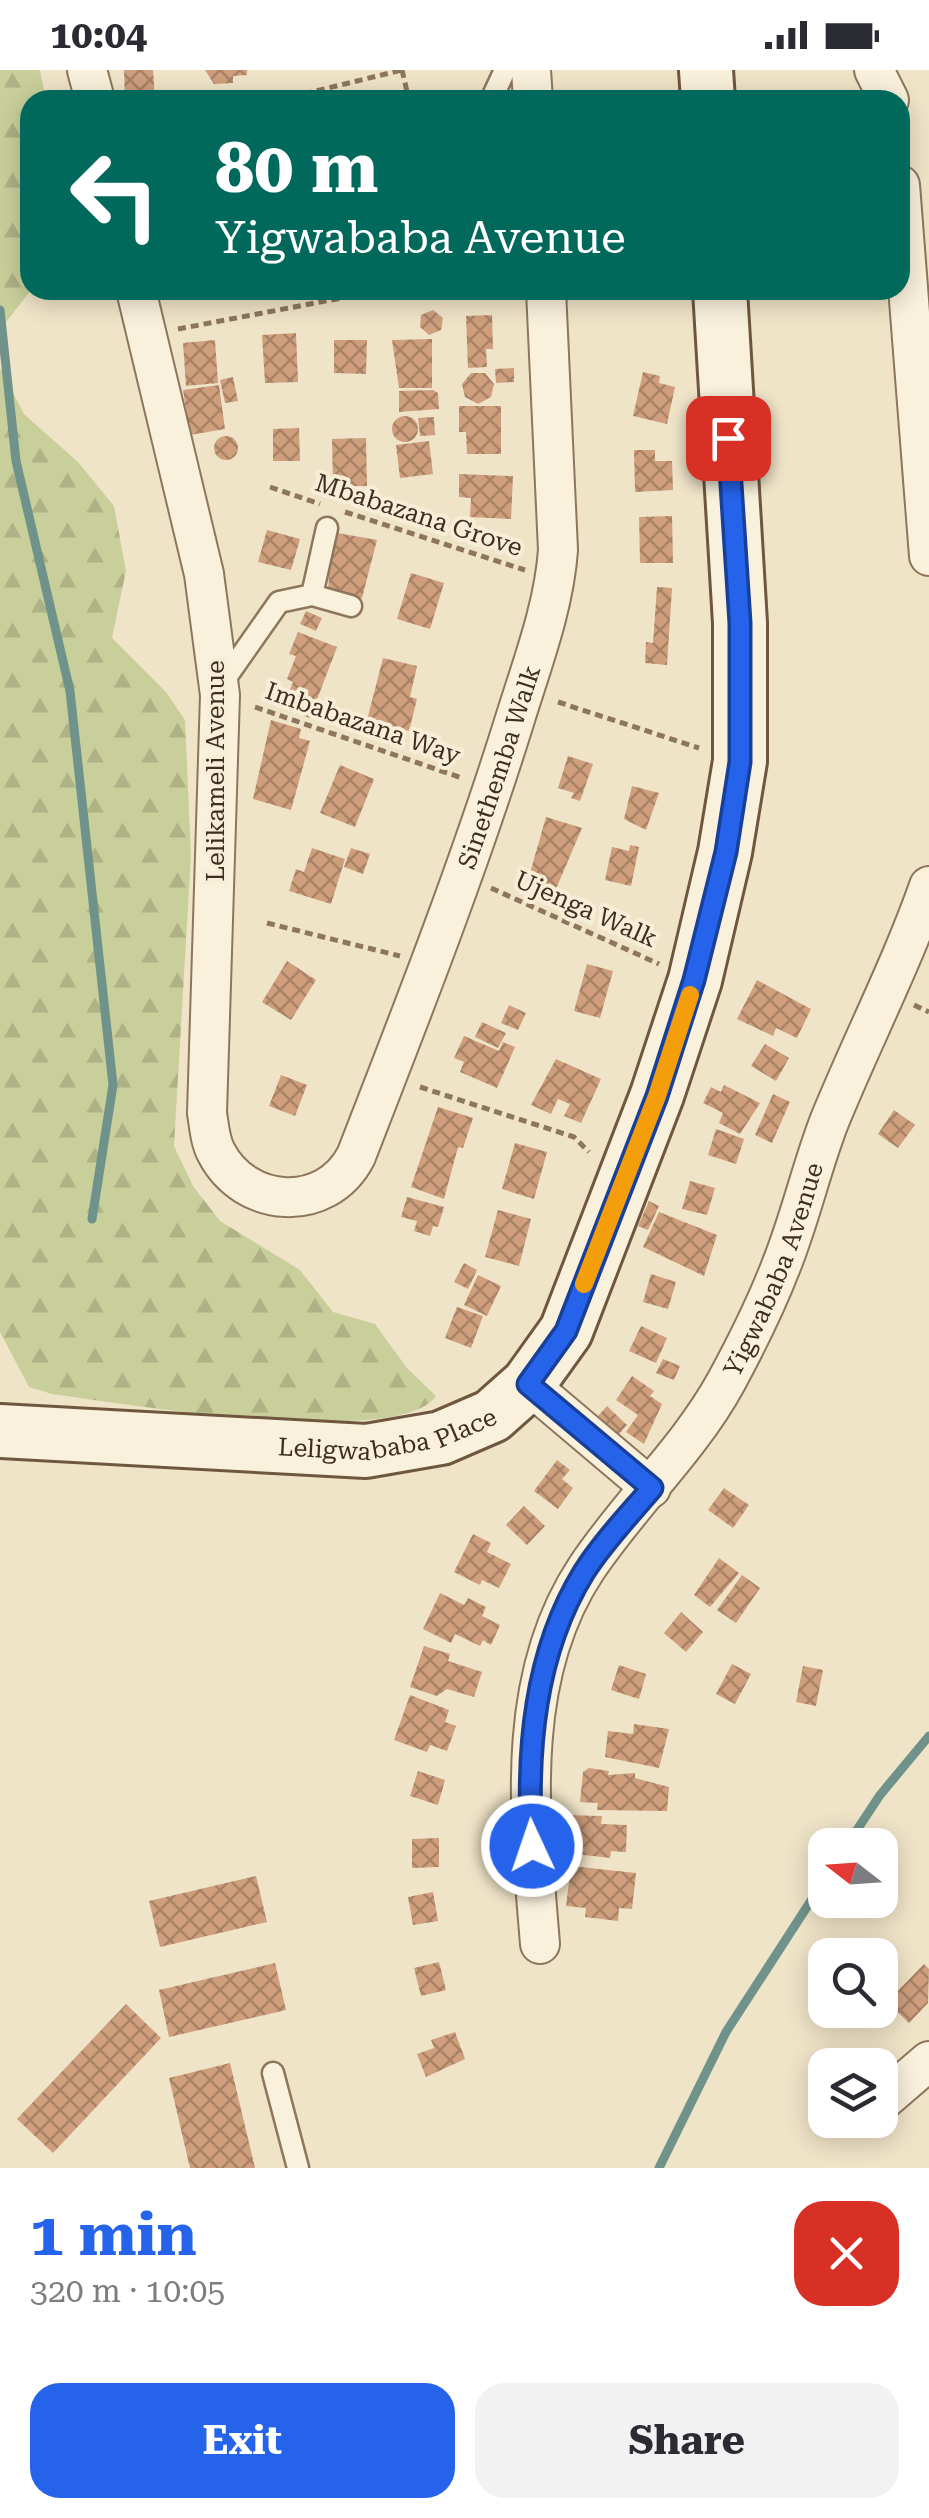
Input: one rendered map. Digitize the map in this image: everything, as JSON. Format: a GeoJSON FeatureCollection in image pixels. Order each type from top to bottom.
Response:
{"type":"FeatureCollection","features":[{"type":"Feature","properties":{"kind":"street","name":"Lelikameli Avenue"},"geometry":{"type":"LineString","coordinates":[[138,300],[204,574],[220,691],[206,1113],[215,1150],[232,1172],[278,1198],[306,1196]]}},
{"type":"Feature","properties":{"kind":"street","name":"Sinethemba Walk"},"geometry":{"type":"LineString","coordinates":[[306,1196],[328,1190],[344,1179],[387,1076],[494,789],[556,581],[558,514],[547,300]]}},
{"type":"Feature","properties":{"kind":"street","name":"Leligwababa Place"},"geometry":{"type":"LineString","coordinates":[[0,1431],[366,1451],[441,1438],[492,1416],[528,1384],[566,1331],[622,1187],[694,980],[726,852],[740,762],[740,623],[721,300]]}},
{"type":"Feature","properties":{"kind":"street"},"geometry":{"type":"LineString","coordinates":[[909,300],[929,556]]}},
{"type":"Feature","properties":{"kind":"street","name":"Yigwababa Avenue"},"geometry":{"type":"LineString","coordinates":[[540,1944],[530,1806],[542,1670],[560,1616],[586,1568],[652,1488],[725,1383],[781,1268],[828,1126],[929,886]]}},
{"type":"Feature","properties":{"kind":"street"},"geometry":{"type":"LineString","coordinates":[[528,1384],[652,1488]]}},
{"type":"Feature","properties":{"kind":"street"},"geometry":{"type":"LineString","coordinates":[[898,2088],[929,2061]]}},
{"type":"Feature","properties":{"kind":"lane"},"geometry":{"type":"LineString","coordinates":[[312,595],[327,528]]}},
{"type":"Feature","properties":{"kind":"lane"},"geometry":{"type":"LineString","coordinates":[[220,691],[266,613],[288,598],[312,595],[351,606]]}},
{"type":"Feature","properties":{"kind":"lane"},"geometry":{"type":"LineString","coordinates":[[274,2073],[298,2168]]}},
{"type":"Feature","properties":{"kind":"path"},"geometry":{"type":"LineString","coordinates":[[320,90],[402,70]]}},
{"type":"Feature","properties":{"kind":"path"},"geometry":{"type":"LineString","coordinates":[[145,333],[334,300]]}},
{"type":"Feature","properties":{"kind":"path","name":"Mbabazana Grove"},"geometry":{"type":"LineString","coordinates":[[270,487],[324,504]]}},
{"type":"Feature","properties":{"kind":"path","name":"Mbabazana Grove"},"geometry":{"type":"LineString","coordinates":[[342,510],[556,581]]}},
{"type":"Feature","properties":{"kind":"path","name":"Imbabazana Way"},"geometry":{"type":"LineString","coordinates":[[220,691],[494,789]]}},
{"type":"Feature","properties":{"kind":"path"},"geometry":{"type":"LineString","coordinates":[[524,691],[740,762]]}},
{"type":"Feature","properties":{"kind":"path","name":"Ujenga Walk"},"geometry":{"type":"LineString","coordinates":[[462,874],[694,980]]}},
{"type":"Feature","properties":{"kind":"path"},"geometry":{"type":"LineString","coordinates":[[267,923],[427,963]]}},
{"type":"Feature","properties":{"kind":"path"},"geometry":{"type":"LineString","coordinates":[[387,1076],[574,1137],[622,1187]]}},
{"type":"Feature","properties":{"kind":"green space"},"geometry":{"type":"Polygon","coordinates":[[[0,70],[40,70],[44,90],[20,90],[20,300],[23,300],[0,330],[0,70]]]}},
{"type":"Feature","properties":{"kind":"green space"},"geometry":{"type":"Polygon","coordinates":[[[0,368],[24,414],[78,462],[114,506],[126,571],[112,638],[166,692],[185,720],[191,855],[174,1146],[193,1186],[220,1221],[300,1270],[333,1312],[375,1324],[407,1368],[436,1396],[412,1412],[370,1420],[255,1419],[52,1394],[29,1387],[0,1332],[0,368]]]}},
{"type":"Feature","properties":{"kind":"building"},"geometry":{"type":"Polygon","coordinates":[[[124,70],[153,70],[154,90],[125,90],[124,70]]]}},
{"type":"Feature","properties":{"kind":"building"},"geometry":{"type":"Polygon","coordinates":[[[205,70],[247,70],[247,75],[233,76],[233,83],[214,84],[205,70]]]}},
{"type":"Feature","properties":{"kind":"building"},"geometry":{"type":"Polygon","coordinates":[[[433,310],[443,318],[441,330],[429,335],[420,327],[421,315],[433,310]]]}},
{"type":"Feature","properties":{"kind":"building"},"geometry":{"type":"Polygon","coordinates":[[[492,315],[493,349],[486,349],[487,367],[468,368],[466,316],[492,315]]]}},
{"type":"Feature","properties":{"kind":"building"},"geometry":{"type":"Polygon","coordinates":[[[296,333],[298,382],[265,383],[262,335],[296,333]]]}},
{"type":"Feature","properties":{"kind":"building"},"geometry":{"type":"Polygon","coordinates":[[[432,339],[432,388],[399,388],[392,340],[432,339]]]}},
{"type":"Feature","properties":{"kind":"building"},"geometry":{"type":"Polygon","coordinates":[[[215,340],[218,383],[186,386],[183,343],[215,340]]]}},
{"type":"Feature","properties":{"kind":"building"},"geometry":{"type":"Polygon","coordinates":[[[334,340],[367,340],[366,374],[334,373],[334,340]]]}},
{"type":"Feature","properties":{"kind":"building"},"geometry":{"type":"Polygon","coordinates":[[[514,368],[514,382],[496,383],[495,369],[514,368]]]}},
{"type":"Feature","properties":{"kind":"building"},"geometry":{"type":"Polygon","coordinates":[[[643,372],[660,376],[659,383],[675,387],[667,424],[633,416],[643,372]]]}},
{"type":"Feature","properties":{"kind":"building"},"geometry":{"type":"Polygon","coordinates":[[[471,373],[485,373],[494,384],[491,397],[478,404],[465,397],[462,384],[471,373]]]}},
{"type":"Feature","properties":{"kind":"building"},"geometry":{"type":"Polygon","coordinates":[[[233,377],[238,401],[225,403],[220,380],[233,377]]]}},
{"type":"Feature","properties":{"kind":"building"},"geometry":{"type":"Polygon","coordinates":[[[219,385],[225,429],[190,435],[183,390],[219,385]]]}},
{"type":"Feature","properties":{"kind":"building"},"geometry":{"type":"Polygon","coordinates":[[[399,391],[438,393],[439,409],[399,412],[399,391]]]}},
{"type":"Feature","properties":{"kind":"building"},"geometry":{"type":"Polygon","coordinates":[[[459,406],[501,406],[501,454],[467,454],[466,432],[459,432],[459,406]]]}},
{"type":"Feature","properties":{"kind":"building"},"geometry":{"type":"Polygon","coordinates":[[[405,416],[414,420],[418,429],[414,438],[405,442],[396,438],[392,429],[396,420],[405,416]]]}},
{"type":"Feature","properties":{"kind":"building"},"geometry":{"type":"Polygon","coordinates":[[[434,417],[435,435],[420,436],[418,418],[434,417]]]}},
{"type":"Feature","properties":{"kind":"building"},"geometry":{"type":"Polygon","coordinates":[[[299,428],[300,461],[273,461],[273,429],[299,428]]]}},
{"type":"Feature","properties":{"kind":"building"},"geometry":{"type":"Polygon","coordinates":[[[226,436],[235,439],[235,457],[226,460],[217,457],[214,448],[217,439],[226,436]]]}},
{"type":"Feature","properties":{"kind":"building"},"geometry":{"type":"Polygon","coordinates":[[[366,438],[367,486],[333,486],[332,439],[366,438]]]}},
{"type":"Feature","properties":{"kind":"building"},"geometry":{"type":"Polygon","coordinates":[[[429,441],[433,474],[400,478],[396,445],[429,441]]]}},
{"type":"Feature","properties":{"kind":"building"},"geometry":{"type":"Polygon","coordinates":[[[634,450],[655,450],[655,461],[672,461],[673,490],[635,492],[634,450]]]}},
{"type":"Feature","properties":{"kind":"building"},"geometry":{"type":"Polygon","coordinates":[[[459,474],[513,476],[511,519],[470,517],[471,498],[459,497],[459,474]]]}},
{"type":"Feature","properties":{"kind":"building"},"geometry":{"type":"Polygon","coordinates":[[[672,516],[673,563],[640,563],[639,517],[672,516]]]}},
{"type":"Feature","properties":{"kind":"building"},"geometry":{"type":"Polygon","coordinates":[[[267,530],[300,539],[291,570],[258,562],[267,530]]]}},
{"type":"Feature","properties":{"kind":"building"},"geometry":{"type":"Polygon","coordinates":[[[332,532],[377,540],[362,598],[328,592],[332,532]]]}},
{"type":"Feature","properties":{"kind":"building"},"geometry":{"type":"Polygon","coordinates":[[[411,573],[444,583],[430,629],[397,619],[411,573]]]}},
{"type":"Feature","properties":{"kind":"building"},"geometry":{"type":"Polygon","coordinates":[[[657,587],[672,588],[667,665],[645,663],[646,642],[653,643],[657,587]]]}},
{"type":"Feature","properties":{"kind":"building"},"geometry":{"type":"Polygon","coordinates":[[[306,611],[322,618],[316,631],[300,624],[306,611]]]}},
{"type":"Feature","properties":{"kind":"building"},"geometry":{"type":"Polygon","coordinates":[[[298,632],[337,647],[310,718],[283,708],[293,682],[287,679],[296,656],[289,654],[298,632]]]}},
{"type":"Feature","properties":{"kind":"building"},"geometry":{"type":"Polygon","coordinates":[[[383,658],[417,666],[410,697],[417,699],[409,731],[367,720],[383,658]]]}},
{"type":"Feature","properties":{"kind":"building"},"geometry":{"type":"Polygon","coordinates":[[[271,720],[301,729],[299,738],[310,741],[291,810],[253,799],[271,720]]]}},
{"type":"Feature","properties":{"kind":"building"},"geometry":{"type":"Polygon","coordinates":[[[568,756],[593,764],[580,801],[571,798],[574,793],[558,788],[568,756]]]}},
{"type":"Feature","properties":{"kind":"building"},"geometry":{"type":"Polygon","coordinates":[[[340,765],[374,779],[355,827],[320,813],[340,765]]]}},
{"type":"Feature","properties":{"kind":"building"},"geometry":{"type":"Polygon","coordinates":[[[632,786],[659,793],[646,830],[624,819],[632,786]]]}},
{"type":"Feature","properties":{"kind":"building"},"geometry":{"type":"Polygon","coordinates":[[[546,817],[582,828],[556,889],[528,880],[546,817]]]}},
{"type":"Feature","properties":{"kind":"building"},"geometry":{"type":"Polygon","coordinates":[[[630,845],[639,847],[631,886],[605,880],[612,847],[629,851],[630,845]]]}},
{"type":"Feature","properties":{"kind":"building"},"geometry":{"type":"Polygon","coordinates":[[[312,848],[345,859],[331,904],[289,891],[296,869],[304,872],[312,848]]]}},
{"type":"Feature","properties":{"kind":"building"},"geometry":{"type":"Polygon","coordinates":[[[351,848],[370,854],[363,874],[344,867],[351,848]]]}},
{"type":"Feature","properties":{"kind":"building"},"geometry":{"type":"Polygon","coordinates":[[[287,961],[316,980],[291,1020],[262,1002],[287,961]]]}},
{"type":"Feature","properties":{"kind":"building"},"geometry":{"type":"Polygon","coordinates":[[[587,964],[613,971],[600,1018],[574,1011],[587,964]]]}},
{"type":"Feature","properties":{"kind":"building"},"geometry":{"type":"Polygon","coordinates":[[[757,980],[811,1009],[797,1038],[776,1028],[773,1036],[737,1019],[757,980]]]}},
{"type":"Feature","properties":{"kind":"building"},"geometry":{"type":"Polygon","coordinates":[[[509,1005],[526,1013],[518,1030],[501,1023],[509,1005]]]}},
{"type":"Feature","properties":{"kind":"building"},"geometry":{"type":"Polygon","coordinates":[[[482,1022],[506,1033],[498,1048],[475,1037],[482,1022]]]}},
{"type":"Feature","properties":{"kind":"building"},"geometry":{"type":"Polygon","coordinates":[[[464,1036],[499,1051],[503,1042],[515,1047],[497,1088],[460,1072],[464,1062],[454,1058],[464,1036]]]}},
{"type":"Feature","properties":{"kind":"building"},"geometry":{"type":"Polygon","coordinates":[[[765,1044],[789,1058],[776,1081],[751,1066],[765,1044]]]}},
{"type":"Feature","properties":{"kind":"building"},"geometry":{"type":"Polygon","coordinates":[[[556,1059],[601,1079],[581,1123],[564,1116],[570,1104],[558,1099],[551,1114],[531,1105],[556,1059]]]}},
{"type":"Feature","properties":{"kind":"building"},"geometry":{"type":"Polygon","coordinates":[[[281,1075],[307,1085],[295,1116],[269,1106],[281,1075]]]}},
{"type":"Feature","properties":{"kind":"building"},"geometry":{"type":"Polygon","coordinates":[[[724,1085],[760,1103],[740,1134],[719,1123],[723,1113],[703,1103],[711,1087],[721,1092],[724,1085]]]}},
{"type":"Feature","properties":{"kind":"building"},"geometry":{"type":"Polygon","coordinates":[[[773,1094],[790,1102],[772,1143],[755,1135],[773,1094]]]}},
{"type":"Feature","properties":{"kind":"building"},"geometry":{"type":"Polygon","coordinates":[[[438,1107],[473,1118],[463,1148],[458,1147],[444,1199],[411,1187],[438,1107]]]}},
{"type":"Feature","properties":{"kind":"building"},"geometry":{"type":"Polygon","coordinates":[[[894,1110],[915,1125],[898,1148],[878,1134],[894,1110]]]}},
{"type":"Feature","properties":{"kind":"building"},"geometry":{"type":"Polygon","coordinates":[[[716,1129],[744,1139],[736,1164],[708,1155],[716,1129]]]}},
{"type":"Feature","properties":{"kind":"building"},"geometry":{"type":"Polygon","coordinates":[[[515,1143],[547,1152],[534,1199],[502,1189],[515,1143]]]}},
{"type":"Feature","properties":{"kind":"building"},"geometry":{"type":"Polygon","coordinates":[[[690,1181],[715,1188],[707,1215],[682,1209],[690,1181]]]}},
{"type":"Feature","properties":{"kind":"building"},"geometry":{"type":"Polygon","coordinates":[[[407,1197],[444,1207],[438,1227],[433,1226],[430,1236],[414,1231],[417,1221],[401,1217],[407,1197]]]}},
{"type":"Feature","properties":{"kind":"building"},"geometry":{"type":"Polygon","coordinates":[[[649,1201],[659,1206],[648,1230],[638,1226],[649,1201]]]}},
{"type":"Feature","properties":{"kind":"building"},"geometry":{"type":"Polygon","coordinates":[[[498,1210],[531,1219],[519,1266],[485,1257],[498,1210]]]}},
{"type":"Feature","properties":{"kind":"building"},"geometry":{"type":"Polygon","coordinates":[[[659,1212],[717,1235],[704,1276],[643,1247],[659,1212]]]}},
{"type":"Feature","properties":{"kind":"building"},"geometry":{"type":"Polygon","coordinates":[[[464,1263],[477,1270],[468,1289],[454,1282],[464,1263]]]}},
{"type":"Feature","properties":{"kind":"building"},"geometry":{"type":"Polygon","coordinates":[[[651,1274],[676,1282],[668,1309],[643,1302],[651,1274]]]}},
{"type":"Feature","properties":{"kind":"building"},"geometry":{"type":"Polygon","coordinates":[[[478,1275],[501,1286],[487,1316],[464,1305],[478,1275]]]}},
{"type":"Feature","properties":{"kind":"building"},"geometry":{"type":"Polygon","coordinates":[[[457,1307],[483,1316],[471,1348],[445,1338],[457,1307]]]}},
{"type":"Feature","properties":{"kind":"building"},"geometry":{"type":"Polygon","coordinates":[[[641,1326],[667,1338],[656,1363],[629,1351],[641,1326]]]}},
{"type":"Feature","properties":{"kind":"building"},"geometry":{"type":"Polygon","coordinates":[[[663,1359],[680,1366],[674,1380],[656,1373],[663,1359]]]}},
{"type":"Feature","properties":{"kind":"building"},"geometry":{"type":"Polygon","coordinates":[[[632,1376],[654,1391],[650,1396],[662,1404],[644,1444],[626,1432],[638,1415],[616,1400],[632,1376]]]}},
{"type":"Feature","properties":{"kind":"building"},"geometry":{"type":"Polygon","coordinates":[[[607,1406],[627,1425],[618,1435],[598,1416],[607,1406]]]}},
{"type":"Feature","properties":{"kind":"building"},"geometry":{"type":"Polygon","coordinates":[[[557,1460],[570,1470],[562,1479],[573,1488],[558,1509],[534,1491],[557,1460]]]}},
{"type":"Feature","properties":{"kind":"building"},"geometry":{"type":"Polygon","coordinates":[[[724,1488],[749,1505],[733,1528],[708,1510],[724,1488]]]}},
{"type":"Feature","properties":{"kind":"building"},"geometry":{"type":"Polygon","coordinates":[[[524,1506],[545,1526],[527,1545],[506,1525],[524,1506]]]}},
{"type":"Feature","properties":{"kind":"building"},"geometry":{"type":"Polygon","coordinates":[[[473,1534],[491,1543],[487,1552],[511,1564],[499,1588],[482,1580],[480,1585],[454,1572],[473,1534]]]}},
{"type":"Feature","properties":{"kind":"building"},"geometry":{"type":"Polygon","coordinates":[[[719,1558],[739,1573],[710,1607],[694,1595],[719,1558]]]}},
{"type":"Feature","properties":{"kind":"building"},"geometry":{"type":"Polygon","coordinates":[[[742,1575],[760,1588],[736,1623],[717,1610],[742,1575]]]}},
{"type":"Feature","properties":{"kind":"building"},"geometry":{"type":"Polygon","coordinates":[[[440,1593],[464,1605],[468,1598],[486,1607],[482,1616],[500,1625],[491,1645],[483,1640],[480,1646],[455,1634],[451,1643],[423,1629],[440,1593]]]}},
{"type":"Feature","properties":{"kind":"building"},"geometry":{"type":"Polygon","coordinates":[[[681,1612],[703,1632],[686,1652],[664,1633],[681,1612]]]}},
{"type":"Feature","properties":{"kind":"building"},"geometry":{"type":"Polygon","coordinates":[[[424,1646],[450,1654],[448,1661],[482,1672],[474,1697],[447,1689],[437,1696],[410,1687],[424,1646]]]}},
{"type":"Feature","properties":{"kind":"building"},"geometry":{"type":"Polygon","coordinates":[[[732,1664],[751,1674],[735,1704],[716,1694],[732,1664]]]}},
{"type":"Feature","properties":{"kind":"building"},"geometry":{"type":"Polygon","coordinates":[[[619,1665],[646,1674],[639,1699],[611,1690],[619,1665]]]}},
{"type":"Feature","properties":{"kind":"building"},"geometry":{"type":"Polygon","coordinates":[[[803,1666],[823,1670],[816,1706],[796,1702],[803,1666]]]}},
{"type":"Feature","properties":{"kind":"building"},"geometry":{"type":"Polygon","coordinates":[[[410,1695],[449,1710],[445,1722],[456,1726],[447,1751],[430,1745],[427,1752],[394,1740],[410,1695]]]}},
{"type":"Feature","properties":{"kind":"building"},"geometry":{"type":"Polygon","coordinates":[[[634,1724],[669,1729],[659,1768],[605,1757],[608,1731],[633,1734],[634,1724]]]}},
{"type":"Feature","properties":{"kind":"building"},"geometry":{"type":"Polygon","coordinates":[[[589,1768],[609,1771],[608,1775],[635,1773],[635,1778],[669,1787],[667,1811],[597,1810],[598,1803],[580,1802],[583,1772],[589,1768]]]}},
{"type":"Feature","properties":{"kind":"building"},"geometry":{"type":"Polygon","coordinates":[[[418,1771],[445,1780],[438,1805],[410,1796],[418,1771]]]}},
{"type":"Feature","properties":{"kind":"building"},"geometry":{"type":"Polygon","coordinates":[[[561,1815],[602,1816],[601,1824],[627,1825],[626,1852],[611,1851],[610,1858],[559,1852],[561,1815]]]}},
{"type":"Feature","properties":{"kind":"building"},"geometry":{"type":"Polygon","coordinates":[[[439,1838],[439,1867],[412,1868],[412,1839],[439,1838]]]}},
{"type":"Feature","properties":{"kind":"building"},"geometry":{"type":"Polygon","coordinates":[[[571,1866],[636,1873],[632,1909],[619,1908],[618,1921],[585,1917],[586,1908],[566,1906],[571,1866]]]}},
{"type":"Feature","properties":{"kind":"building"},"geometry":{"type":"Polygon","coordinates":[[[256,1876],[267,1922],[160,1947],[149,1901],[256,1876]]]}},
{"type":"Feature","properties":{"kind":"building"},"geometry":{"type":"Polygon","coordinates":[[[433,1892],[438,1921],[413,1925],[408,1897],[433,1892]]]}},
{"type":"Feature","properties":{"kind":"building"},"geometry":{"type":"Polygon","coordinates":[[[439,1962],[446,1990],[421,1996],[414,1968],[439,1962]]]}},
{"type":"Feature","properties":{"kind":"building"},"geometry":{"type":"Polygon","coordinates":[[[275,1963],[286,2010],[169,2037],[159,1990],[275,1963]]]}},
{"type":"Feature","properties":{"kind":"building"},"geometry":{"type":"Polygon","coordinates":[[[924,1964],[929,1969],[928,2003],[909,2023],[898,2012],[898,1991],[924,1964]]]}},
{"type":"Feature","properties":{"kind":"building"},"geometry":{"type":"Polygon","coordinates":[[[126,2004],[161,2038],[53,2153],[17,2119],[126,2004]]]}},
{"type":"Feature","properties":{"kind":"building"},"geometry":{"type":"Polygon","coordinates":[[[455,2032],[465,2059],[426,2077],[417,2054],[434,2048],[431,2040],[455,2032]]]}},
{"type":"Feature","properties":{"kind":"building"},"geometry":{"type":"Polygon","coordinates":[[[230,2063],[255,2168],[190,2168],[169,2078],[230,2063]]]}},
{"type":"Feature","properties":{"kind":"waterway"},"geometry":{"type":"LineString","coordinates":[[0,310],[16,461],[70,691],[113,1085],[92,1219]]}},
{"type":"Feature","properties":{"kind":"waterway"},"geometry":{"type":"LineString","coordinates":[[858,1828],[929,1736]]}},
{"type":"Feature","properties":{"kind":"waterway"},"geometry":{"type":"LineString","coordinates":[[659,2168],[726,2032],[808,1905]]}},
{"type":"Feature","properties":{"kind":"slow traffic"},"geometry":{"type":"LineString","coordinates":[[584,1284],[657,1096],[690,995]]}},
{"type":"Feature","properties":{"kind":"route"},"geometry":{"type":"LineString","coordinates":[[532,1846],[533,1734],[542,1670],[560,1616],[586,1568],[652,1488],[528,1384],[566,1331],[657,1096],[694,980],[726,852],[740,762],[740,623],[728,438]]}}]}
